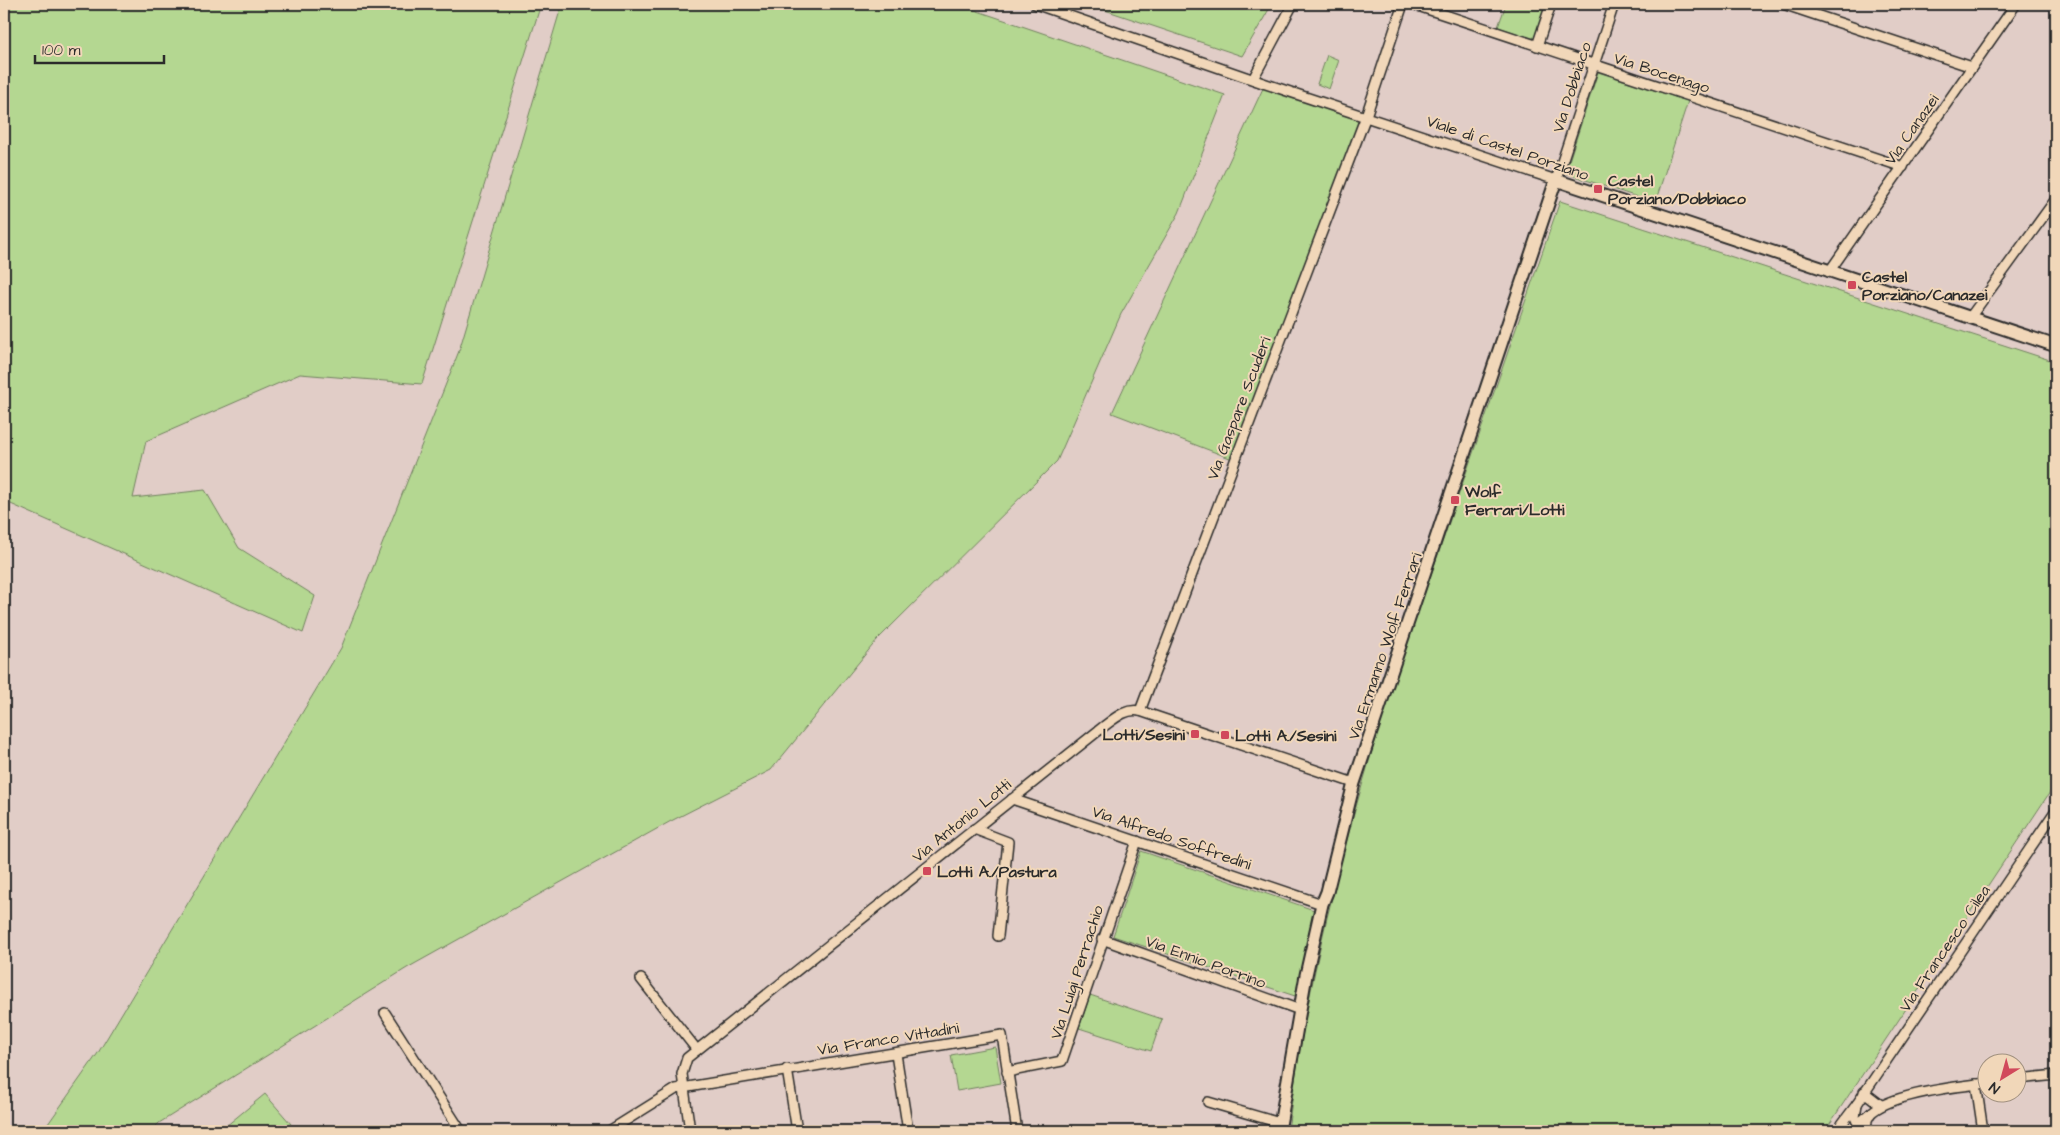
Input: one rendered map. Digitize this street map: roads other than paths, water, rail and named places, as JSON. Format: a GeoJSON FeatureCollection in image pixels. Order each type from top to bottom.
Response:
{"type":"FeatureCollection","features":[{"type":"Feature","properties":{"kind":"street","name":"Viale di Castel Porziano"},"geometry":{"type":"LineString","coordinates":[[1035,4],[1829,272],[1971,316],[2056,346]]}},
{"type":"Feature","properties":{"kind":"street"},"geometry":{"type":"LineString","coordinates":[[1253,79],[1293,4]]}},
{"type":"Feature","properties":{"kind":"street","name":"Via Gaspare Scuderi"},"geometry":{"type":"LineString","coordinates":[[1140,711],[1366,116],[1403,4]]}},
{"type":"Feature","properties":{"kind":"street","name":"Via Bocenago"},"geometry":{"type":"LineString","coordinates":[[1412,4],[1903,167]]}},
{"type":"Feature","properties":{"kind":"street"},"geometry":{"type":"LineString","coordinates":[[1537,46],[1551,4]]}},
{"type":"Feature","properties":{"kind":"street","name":"Via Dobbiaco"},"geometry":{"type":"LineString","coordinates":[[1556,180],[1614,4]]}},
{"type":"Feature","properties":{"kind":"street"},"geometry":{"type":"LineString","coordinates":[[1783,4],[1972,67]]}},
{"type":"Feature","properties":{"kind":"street","name":"Via Canazei"},"geometry":{"type":"LineString","coordinates":[[1829,272],[2016,4]]}},
{"type":"Feature","properties":{"kind":"street","name":"Via Ermanno Wolf Ferrari"},"geometry":{"type":"LineString","coordinates":[[1280,1127],[1300,1010],[1322,904],[1327,892],[1354,783],[1556,180]]}},
{"type":"Feature","properties":{"kind":"street"},"geometry":{"type":"LineString","coordinates":[[1971,316],[2056,199]]}},
{"type":"Feature","properties":{"kind":"street","name":"Via Antonio Lotti"},"geometry":{"type":"LineString","coordinates":[[690,1131],[682,1074],[687,1058],[1103,727],[1127,711],[1140,711]]}},
{"type":"Feature","properties":{"kind":"street"},"geometry":{"type":"LineString","coordinates":[[1140,711],[1354,783]]}},
{"type":"Feature","properties":{"kind":"street","name":"Via Alfredo Soffredini"},"geometry":{"type":"LineString","coordinates":[[1012,799],[1322,904]]}},
{"type":"Feature","properties":{"kind":"street","name":"Via Francesco Cilea"},"geometry":{"type":"LineString","coordinates":[[1838,1128],[1857,1104],[2056,810]]}},
{"type":"Feature","properties":{"kind":"street"},"geometry":{"type":"LineString","coordinates":[[974,829],[1008,842],[998,936]]}},
{"type":"Feature","properties":{"kind":"street","name":"Via Luigi Perrachio"},"geometry":{"type":"LineString","coordinates":[[1008,1072],[1062,1061],[1137,840]]}},
{"type":"Feature","properties":{"kind":"street","name":"Via Ennio Porrino"},"geometry":{"type":"LineString","coordinates":[[1102,939],[1300,1010]]}},
{"type":"Feature","properties":{"kind":"street"},"geometry":{"type":"LineString","coordinates":[[641,979],[697,1050]]}},
{"type":"Feature","properties":{"kind":"street"},"geometry":{"type":"LineString","coordinates":[[385,1013],[461,1131]]}},
{"type":"Feature","properties":{"kind":"street","name":"Via Franco Vittadini"},"geometry":{"type":"LineString","coordinates":[[609,1131],[676,1089],[787,1069],[896,1054],[1002,1035],[1017,1131]]}},
{"type":"Feature","properties":{"kind":"street"},"geometry":{"type":"LineString","coordinates":[[896,1054],[908,1131]]}},
{"type":"Feature","properties":{"kind":"street"},"geometry":{"type":"LineString","coordinates":[[787,1069],[797,1131]]}},
{"type":"Feature","properties":{"kind":"street"},"geometry":{"type":"LineString","coordinates":[[2028,1078],[2056,1075]]}},
{"type":"Feature","properties":{"kind":"street"},"geometry":{"type":"LineString","coordinates":[[1863,1129],[1870,1114],[1881,1105],[1898,1098],[1976,1084],[1983,1131]]}},
{"type":"Feature","properties":{"kind":"street"},"geometry":{"type":"LineString","coordinates":[[1864,1092],[1881,1105]]}},
{"type":"Feature","properties":{"kind":"street"},"geometry":{"type":"LineString","coordinates":[[1208,1102],[1280,1127]]}},
{"type":"Feature","properties":{"kind":"street"},"geometry":{"type":"LineString","coordinates":[[1857,1104],[1855,1117],[1863,1129]]}},
{"type":"Feature","properties":{"kind":"street"},"geometry":{"type":"LineString","coordinates":[[1838,1128],[1847,1122],[1863,1129]]}},
{"type":"Feature","properties":{"kind":"place","name":"Castel Porziano/Dobbiaco"},"geometry":{"type":"Point","coordinates":[1598,189]}},
{"type":"Feature","properties":{"kind":"place","name":"Castel Porziano/Canazei"},"geometry":{"type":"Point","coordinates":[1852,285]}},
{"type":"Feature","properties":{"kind":"place","name":"Wolf Ferrari/Lotti"},"geometry":{"type":"Point","coordinates":[1455,500]}},
{"type":"Feature","properties":{"kind":"place","name":"Lotti/Sesini"},"geometry":{"type":"Point","coordinates":[1195,734]}},
{"type":"Feature","properties":{"kind":"place","name":"Lotti A./Sesini"},"geometry":{"type":"Point","coordinates":[1225,735]}},
{"type":"Feature","properties":{"kind":"place","name":"Lotti A./Pastura"},"geometry":{"type":"Point","coordinates":[927,871]}}]}
